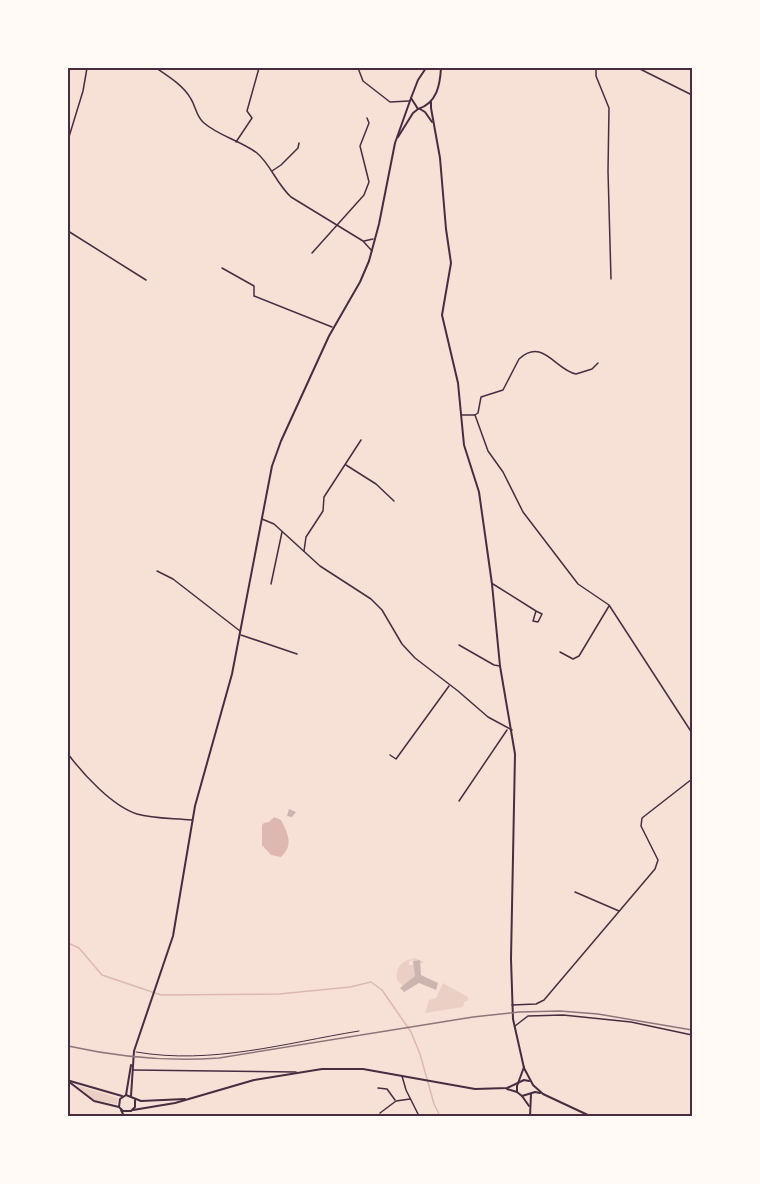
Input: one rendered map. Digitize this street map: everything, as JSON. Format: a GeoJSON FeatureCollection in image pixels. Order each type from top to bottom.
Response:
{"type":"FeatureCollection","features":[{"type":"Feature","properties":{"kind":"main road"},"geometry":{"type":"LineString","coordinates":[[131,1096],[134,1051],[173,936],[193,820],[228,692],[272,466],[280,441],[333,327],[360,282],[372,252],[395,142],[418,80],[426,68]]}},
{"type":"Feature","properties":{"kind":"main road"},"geometry":{"type":"LineString","coordinates":[[441,68],[438,88],[431,102],[440,158],[451,263],[442,315],[458,383],[465,445],[479,492],[492,584],[500,666],[516,754],[512,1007],[524,1067],[532,1084],[530,1116]]}},
{"type":"Feature","properties":{"kind":"main road"},"geometry":{"type":"LineString","coordinates":[[410,100],[428,115],[433,124]]}},
{"type":"Feature","properties":{"kind":"main road"},"geometry":{"type":"LineString","coordinates":[[395,142],[408,119],[431,102]]}},
{"type":"Feature","properties":{"kind":"main road"},"geometry":{"type":"LineString","coordinates":[[124,1116],[118,1103],[124,1096],[133,1060]]}},
{"type":"Feature","properties":{"kind":"main road"},"geometry":{"type":"LineString","coordinates":[[518,1092],[524,1067]]}},
{"type":"Feature","properties":{"kind":"main road"},"geometry":{"type":"LineString","coordinates":[[68,1080],[90,1100],[120,1108],[126,1112],[156,1107],[254,1080],[297,1072],[344,1068],[422,1078],[467,1088],[518,1092],[529,1106]]}},
{"type":"Feature","properties":{"kind":"main road"},"geometry":{"type":"LineString","coordinates":[[68,1080],[97,1090],[131,1096],[147,1102],[190,1098]]}},
{"type":"Feature","properties":{"kind":"main road"},"geometry":{"type":"LineString","coordinates":[[498,1089],[528,1080],[543,1094],[590,1116]]}},
{"type":"Feature","properties":{"kind":"main road"},"geometry":{"type":"LineString","coordinates":[[522,1096],[543,1094]]}},
{"type":"Feature","properties":{"kind":"main road"},"geometry":{"type":"LineString","coordinates":[[129,1116],[135,1107],[135,1099]]}},
{"type":"Feature","properties":{"kind":"street"},"geometry":{"type":"LineString","coordinates":[[68,140],[83,91],[87,68]]}},
{"type":"Feature","properties":{"kind":"street"},"geometry":{"type":"LineString","coordinates":[[156,68],[188,95],[195,112],[203,122],[255,152],[271,171],[281,188],[291,197],[363,241],[372,252]]}},
{"type":"Feature","properties":{"kind":"street"},"geometry":{"type":"LineString","coordinates":[[236,142],[252,118],[247,111],[259,68]]}},
{"type":"Feature","properties":{"kind":"street"},"geometry":{"type":"LineString","coordinates":[[358,68],[363,81],[390,102],[410,100]]}},
{"type":"Feature","properties":{"kind":"street"},"geometry":{"type":"LineString","coordinates":[[596,68],[596,76],[609,108],[610,279]]}},
{"type":"Feature","properties":{"kind":"street"},"geometry":{"type":"LineString","coordinates":[[638,68],[693,95]]}},
{"type":"Feature","properties":{"kind":"street"},"geometry":{"type":"LineString","coordinates":[[312,254],[364,195],[369,182],[360,146],[369,123],[367,118]]}},
{"type":"Feature","properties":{"kind":"street"},"geometry":{"type":"LineString","coordinates":[[271,171],[281,165],[298,148],[298,143]]}},
{"type":"Feature","properties":{"kind":"street"},"geometry":{"type":"LineString","coordinates":[[68,231],[146,280]]}},
{"type":"Feature","properties":{"kind":"street"},"geometry":{"type":"LineString","coordinates":[[363,241],[376,238]]}},
{"type":"Feature","properties":{"kind":"street"},"geometry":{"type":"LineString","coordinates":[[222,268],[255,286],[254,296],[333,327]]}},
{"type":"Feature","properties":{"kind":"street"},"geometry":{"type":"LineString","coordinates":[[475,415],[478,413],[481,397],[503,390],[519,359],[524,355],[535,351],[543,352],[569,373],[576,374],[592,369],[598,363]]}},
{"type":"Feature","properties":{"kind":"street"},"geometry":{"type":"LineString","coordinates":[[462,415],[475,415]]}},
{"type":"Feature","properties":{"kind":"street"},"geometry":{"type":"LineString","coordinates":[[475,415],[488,451],[503,472],[522,512],[578,584],[609,605],[677,712],[693,733]]}},
{"type":"Feature","properties":{"kind":"street"},"geometry":{"type":"LineString","coordinates":[[304,552],[306,537],[323,511],[324,497],[361,440]]}},
{"type":"Feature","properties":{"kind":"street"},"geometry":{"type":"LineString","coordinates":[[346,464],[376,484],[394,501]]}},
{"type":"Feature","properties":{"kind":"street"},"geometry":{"type":"LineString","coordinates":[[261,519],[282,531],[320,566],[378,605],[408,651],[488,717],[512,730]]}},
{"type":"Feature","properties":{"kind":"street"},"geometry":{"type":"LineString","coordinates":[[271,584],[282,531]]}},
{"type":"Feature","properties":{"kind":"street"},"geometry":{"type":"LineString","coordinates":[[157,570],[173,579],[240,633],[297,654]]}},
{"type":"Feature","properties":{"kind":"street"},"geometry":{"type":"LineString","coordinates":[[492,584],[536,611]]}},
{"type":"Feature","properties":{"kind":"street"},"geometry":{"type":"LineString","coordinates":[[560,652],[573,659],[579,656],[609,605]]}},
{"type":"Feature","properties":{"kind":"street"},"geometry":{"type":"LineString","coordinates":[[459,645],[500,666]]}},
{"type":"Feature","properties":{"kind":"street"},"geometry":{"type":"LineString","coordinates":[[390,755],[396,759],[450,685]]}},
{"type":"Feature","properties":{"kind":"street"},"geometry":{"type":"LineString","coordinates":[[459,801],[508,729]]}},
{"type":"Feature","properties":{"kind":"street"},"geometry":{"type":"LineString","coordinates":[[68,754],[96,785],[129,811],[193,820]]}},
{"type":"Feature","properties":{"kind":"street"},"geometry":{"type":"LineString","coordinates":[[512,1007],[536,1004],[544,1000],[657,865],[656,853],[641,826],[642,818],[693,779]]}},
{"type":"Feature","properties":{"kind":"street"},"geometry":{"type":"LineString","coordinates":[[575,892],[619,911]]}},
{"type":"Feature","properties":{"kind":"street"},"geometry":{"type":"LineString","coordinates":[[515,1027],[528,1017],[563,1015],[631,1022],[693,1035]]}},
{"type":"Feature","properties":{"kind":"street"},"geometry":{"type":"LineString","coordinates":[[132,1070],[297,1072]]}},
{"type":"Feature","properties":{"kind":"street"},"geometry":{"type":"LineString","coordinates":[[254,1071],[254,1080]]}},
{"type":"Feature","properties":{"kind":"street"},"geometry":{"type":"LineString","coordinates":[[402,1075],[410,1099],[419,1116]]}},
{"type":"Feature","properties":{"kind":"street"},"geometry":{"type":"LineString","coordinates":[[378,1088],[387,1089],[396,1101]]}},
{"type":"Feature","properties":{"kind":"street"},"geometry":{"type":"LineString","coordinates":[[380,1113],[396,1101],[410,1099]]}},
{"type":"Feature","properties":{"kind":"lane"},"geometry":{"type":"LineString","coordinates":[[134,1051],[165,1055],[222,1055],[359,1031]]}},
{"type":"Feature","properties":{"kind":"shaded area"},"geometry":{"type":"Polygon","coordinates":[[[274,817],[281,820],[289,844],[281,857],[271,855],[262,845],[262,825],[274,817]]]}},
{"type":"Feature","properties":{"kind":"shaded area"},"geometry":{"type":"Polygon","coordinates":[[[415,958],[420,960],[409,961],[409,965],[414,965],[415,976],[403,986],[397,980],[398,968],[406,960],[415,958]]]}},
{"type":"Feature","properties":{"kind":"shaded area"},"geometry":{"type":"Polygon","coordinates":[[[443,983],[468,997],[468,1001],[465,1001],[463,1007],[425,1013],[429,1000],[436,998],[443,983]]]}},
{"type":"Feature","properties":{"kind":"shaded area"},"geometry":{"type":"Polygon","coordinates":[[[76,1085],[118,1098],[117,1104],[94,1100],[76,1085]]]}},
{"type":"Feature","properties":{"kind":"building"},"geometry":{"type":"Polygon","coordinates":[[[289,809],[296,812],[292,817],[287,816],[289,809]]]}},
{"type":"Feature","properties":{"kind":"building"},"geometry":{"type":"Polygon","coordinates":[[[420,960],[421,975],[438,983],[436,990],[419,983],[404,992],[400,988],[415,976],[413,961],[420,960]]]}},
{"type":"Feature","properties":{"kind":"waterway"},"geometry":{"type":"LineString","coordinates":[[68,943],[79,948],[102,975],[161,995],[279,994],[350,987],[371,982],[382,990],[411,1032],[440,1116]]}},
{"type":"Feature","properties":{"kind":"railway"},"geometry":{"type":"LineString","coordinates":[[68,1046],[143,1058],[219,1058],[473,1017],[519,1012],[560,1011],[598,1014],[692,1030]]}}]}
